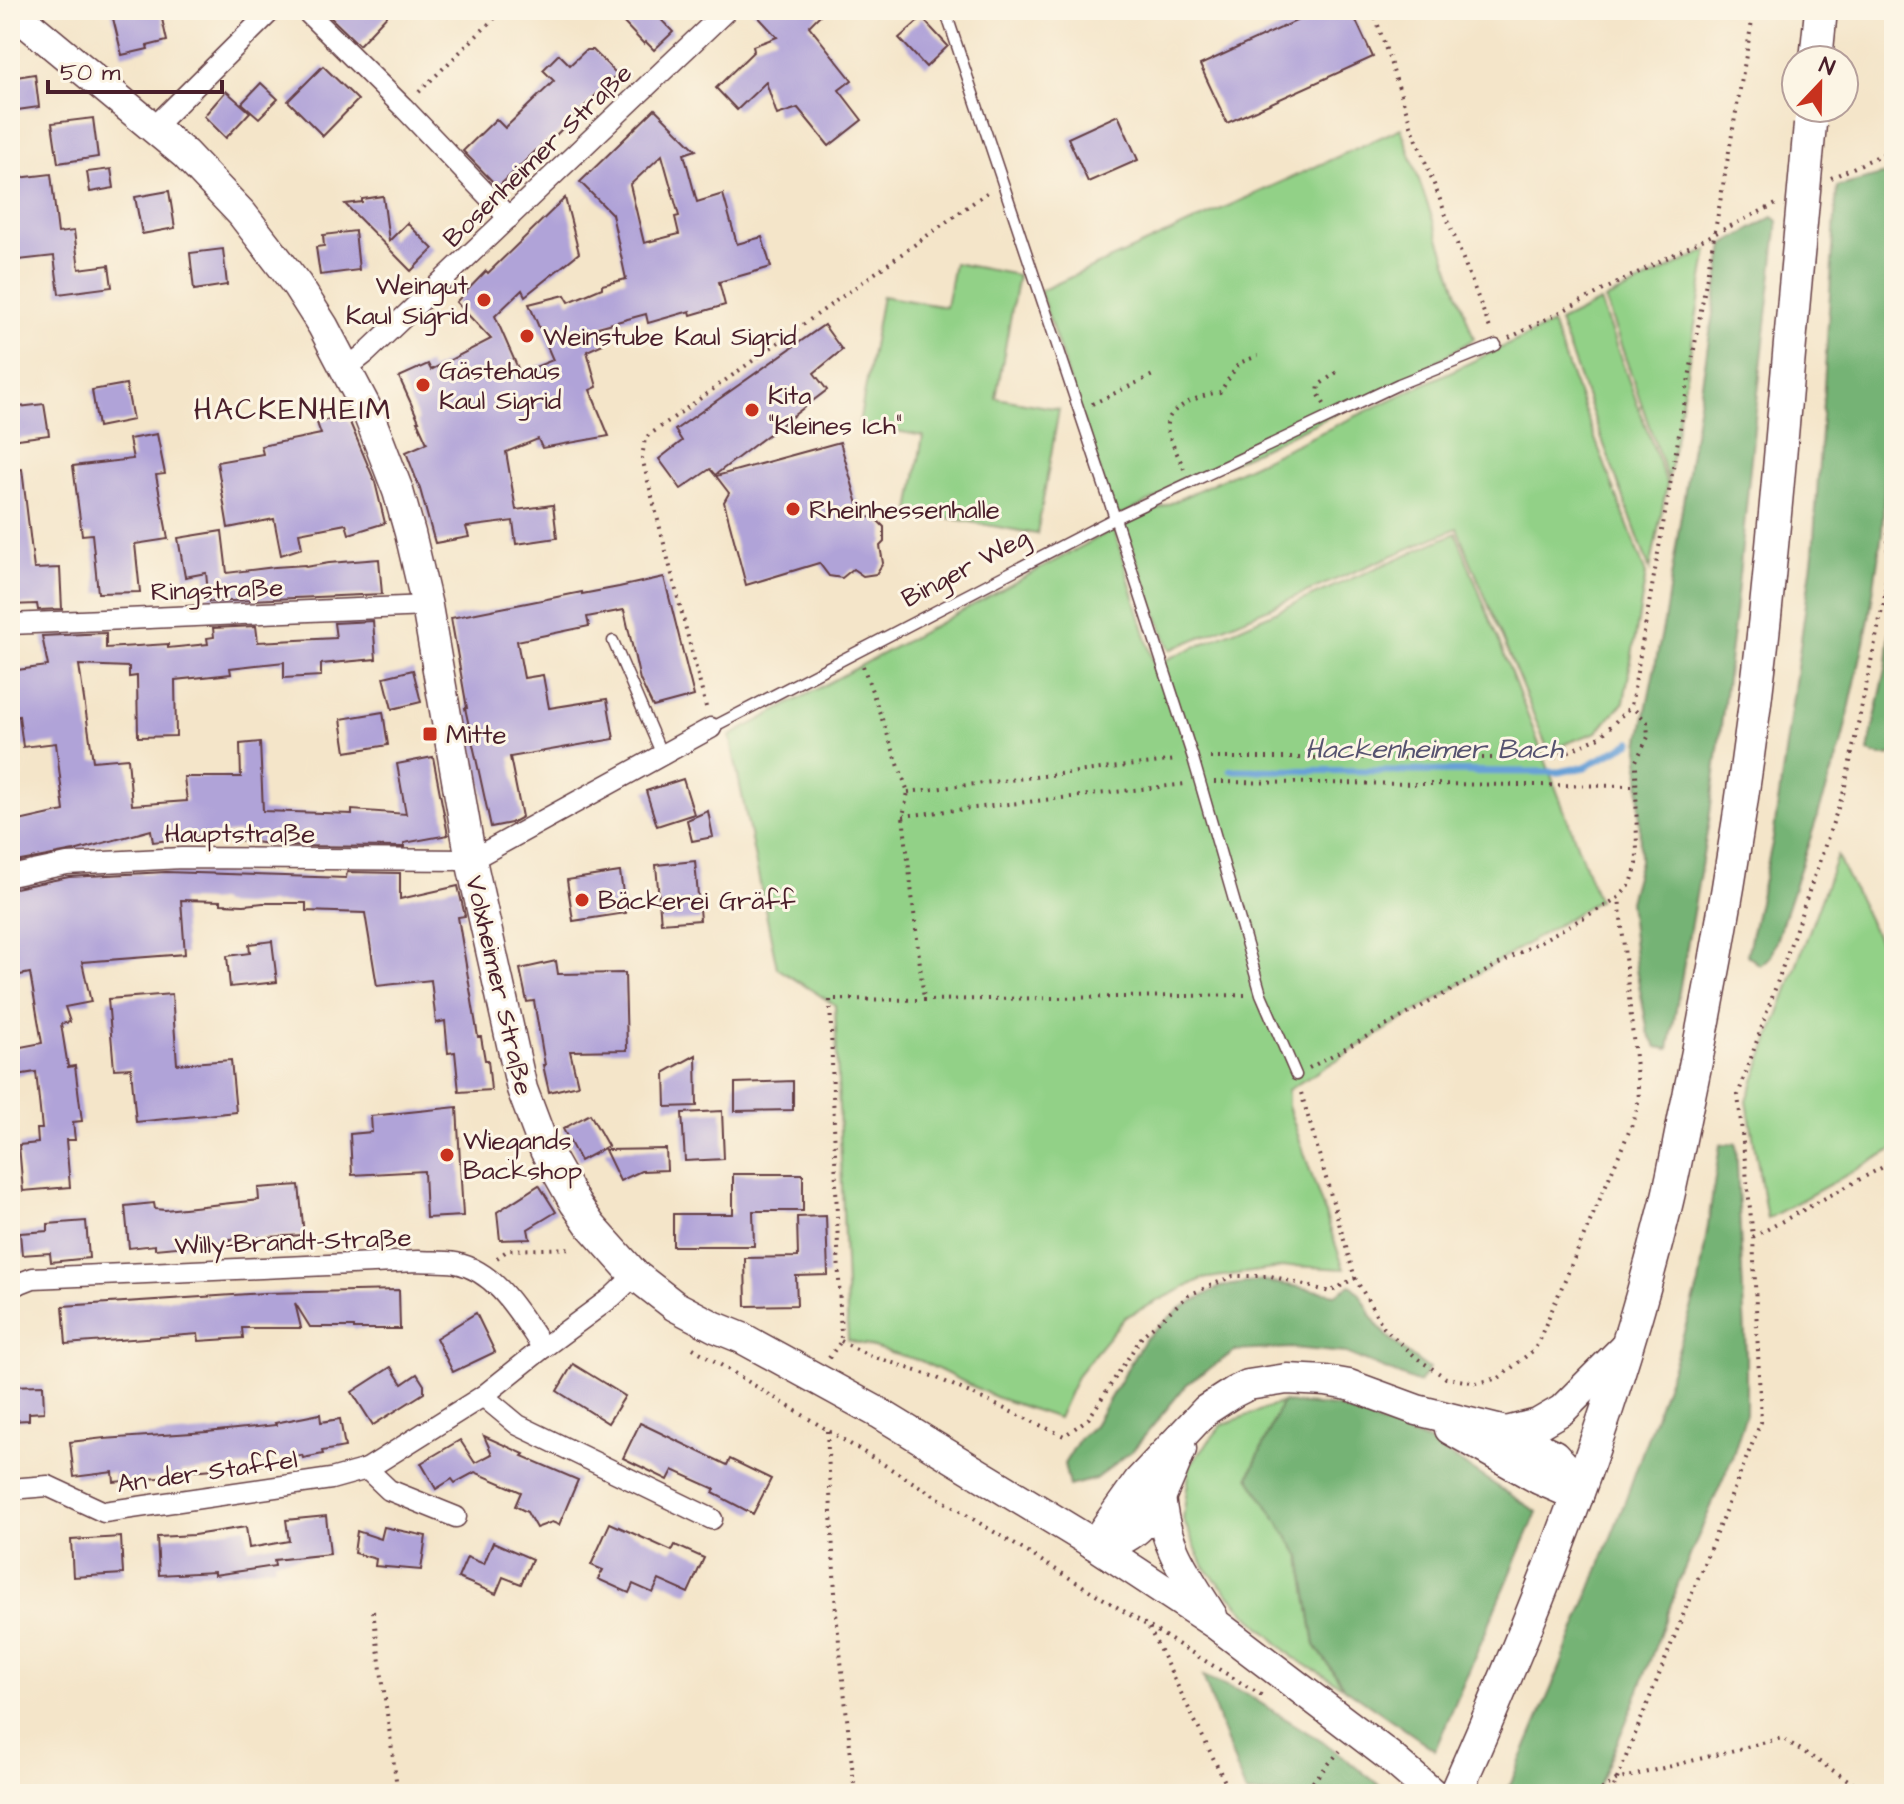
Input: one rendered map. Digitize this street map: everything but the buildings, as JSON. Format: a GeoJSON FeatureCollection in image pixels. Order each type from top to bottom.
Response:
{"type":"FeatureCollection","features":[{"type":"Feature","properties":{"kind":"main road","name":"Volxheimer Straße"},"geometry":{"type":"LineString","coordinates":[[11,10],[154,127],[214,183],[269,246],[317,316],[347,368],[398,491],[427,606],[471,860],[514,1057],[532,1120],[560,1180],[608,1246],[635,1275],[692,1315],[742,1338],[879,1413],[1094,1544],[1217,1625],[1389,1756],[1433,1794]]}},
{"type":"Feature","properties":{"kind":"main road"},"geometry":{"type":"LineString","coordinates":[[1818,44],[1821,10]]}},
{"type":"Feature","properties":{"kind":"main road"},"geometry":{"type":"LineString","coordinates":[[1455,1794],[1507,1675],[1578,1496],[1627,1345],[1664,1212],[1712,985],[1735,847],[1762,645],[1809,124]]}},
{"type":"Feature","properties":{"kind":"main road"},"geometry":{"type":"LineString","coordinates":[[1506,1432],[1538,1424],[1562,1410],[1627,1345]]}},
{"type":"Feature","properties":{"kind":"main road"},"geometry":{"type":"LineString","coordinates":[[1094,1544],[1139,1481],[1194,1421],[1213,1405],[1248,1385],[1287,1379],[1349,1385],[1417,1410],[1506,1432],[1554,1455],[1566,1468],[1578,1496]]}},
{"type":"Feature","properties":{"kind":"main road"},"geometry":{"type":"LineString","coordinates":[[1417,1410],[1539,1479],[1578,1496]]}},
{"type":"Feature","properties":{"kind":"main road"},"geometry":{"type":"LineString","coordinates":[[1094,1544],[1116,1541],[1132,1533],[1145,1520],[1194,1421]]}},
{"type":"Feature","properties":{"kind":"main road"},"geometry":{"type":"LineString","coordinates":[[1160,1495],[1161,1517],[1174,1555],[1217,1625]]}},
{"type":"Feature","properties":{"kind":"street"},"geometry":{"type":"LineString","coordinates":[[154,127],[272,10]]}},
{"type":"Feature","properties":{"kind":"street"},"geometry":{"type":"LineString","coordinates":[[305,10],[509,218]]}},
{"type":"Feature","properties":{"kind":"street","name":"Bosenheimer Straße"},"geometry":{"type":"LineString","coordinates":[[347,368],[727,10]]}},
{"type":"Feature","properties":{"kind":"street","name":"Ringstraße"},"geometry":{"type":"LineString","coordinates":[[10,624],[427,606]]}},
{"type":"Feature","properties":{"kind":"street","name":"Binger Weg"},"geometry":{"type":"LineString","coordinates":[[471,860],[711,728]]}},
{"type":"Feature","properties":{"kind":"street","name":"Hauptstraße"},"geometry":{"type":"LineString","coordinates":[[10,876],[67,864],[182,858],[471,860]]}},
{"type":"Feature","properties":{"kind":"street","name":"Willy-Brandt-Straße"},"geometry":{"type":"LineString","coordinates":[[10,1287],[33,1278],[418,1261],[455,1263],[479,1272],[506,1294],[543,1348]]}},
{"type":"Feature","properties":{"kind":"street","name":"An der Staffel"},"geometry":{"type":"LineString","coordinates":[[10,1489],[48,1486],[104,1512],[331,1479],[367,1469],[483,1396],[612,1297],[635,1275]]}},
{"type":"Feature","properties":{"kind":"street"},"geometry":{"type":"LineString","coordinates":[[483,1396],[518,1425],[712,1519]]}},
{"type":"Feature","properties":{"kind":"street"},"geometry":{"type":"LineString","coordinates":[[367,1469],[389,1490],[456,1517]]}},
{"type":"Feature","properties":{"kind":"lane"},"geometry":{"type":"LineString","coordinates":[[945,10],[1193,758],[1261,994],[1296,1075]]}},
{"type":"Feature","properties":{"kind":"lane","name":"Binger Weg"},"geometry":{"type":"LineString","coordinates":[[711,728],[1115,518],[1399,384],[1496,345]]}},
{"type":"Feature","properties":{"kind":"lane"},"geometry":{"type":"LineString","coordinates":[[613,641],[662,755]]}},
{"type":"Feature","properties":{"kind":"path"},"geometry":{"type":"LineString","coordinates":[[403,107],[503,10]]}},
{"type":"Feature","properties":{"kind":"path"},"geometry":{"type":"LineString","coordinates":[[1373,10],[1411,125],[1496,345],[1784,200]]}},
{"type":"Feature","properties":{"kind":"path"},"geometry":{"type":"LineString","coordinates":[[908,792],[1193,758],[1554,758],[1600,737],[1631,706],[1754,10]]}},
{"type":"Feature","properties":{"kind":"path"},"geometry":{"type":"LineString","coordinates":[[1825,181],[1894,149]]}},
{"type":"Feature","properties":{"kind":"path"},"geometry":{"type":"LineString","coordinates":[[711,728],[642,458],[645,438],[1003,182]]}},
{"type":"Feature","properties":{"kind":"path"},"geometry":{"type":"LineString","coordinates":[[1190,483],[1167,427],[1169,419],[1198,397],[1220,392],[1239,363],[1258,356]]}},
{"type":"Feature","properties":{"kind":"path"},"geometry":{"type":"LineString","coordinates":[[1319,385],[1337,372]]}},
{"type":"Feature","properties":{"kind":"path"},"geometry":{"type":"LineString","coordinates":[[1079,411],[1155,374]]}},
{"type":"Feature","properties":{"kind":"path"},"geometry":{"type":"LineString","coordinates":[[1611,1794],[1761,1422],[1753,1237],[1738,1095],[1844,791],[1885,595],[1894,432]]}},
{"type":"Feature","properties":{"kind":"path"},"geometry":{"type":"LineString","coordinates":[[1885,595],[1894,590]]}},
{"type":"Feature","properties":{"kind":"path"},"geometry":{"type":"LineString","coordinates":[[858,653],[908,792],[903,816],[924,1000]]}},
{"type":"Feature","properties":{"kind":"path"},"geometry":{"type":"LineString","coordinates":[[1619,897],[1639,1098],[1634,1120],[1535,1349],[1499,1378],[1477,1383],[1446,1378],[1418,1359],[1384,1328],[1355,1278],[1296,1075],[1619,897],[1631,884],[1637,864],[1636,761],[1648,737],[1647,722],[1631,706]]}},
{"type":"Feature","properties":{"kind":"path"},"geometry":{"type":"LineString","coordinates":[[903,816],[1200,782],[1636,786]]}},
{"type":"Feature","properties":{"kind":"path"},"geometry":{"type":"LineString","coordinates":[[816,1377],[841,1341],[830,999],[1261,994]]}},
{"type":"Feature","properties":{"kind":"path"},"geometry":{"type":"LineString","coordinates":[[1753,1237],[1894,1161]]}},
{"type":"Feature","properties":{"kind":"path"},"geometry":{"type":"LineString","coordinates":[[479,1272],[508,1250],[608,1246]]}},
{"type":"Feature","properties":{"kind":"path"},"geometry":{"type":"LineString","coordinates":[[841,1341],[866,1354],[935,1377],[1064,1436],[1089,1418],[1143,1335],[1189,1295],[1233,1276],[1271,1276],[1330,1292],[1355,1278]]}},
{"type":"Feature","properties":{"kind":"path"},"geometry":{"type":"LineString","coordinates":[[693,1347],[1265,1698]]}},
{"type":"Feature","properties":{"kind":"path"},"geometry":{"type":"LineString","coordinates":[[827,1431],[836,1613],[855,1794]]}},
{"type":"Feature","properties":{"kind":"path"},"geometry":{"type":"LineString","coordinates":[[373,1611],[398,1794]]}},
{"type":"Feature","properties":{"kind":"path"},"geometry":{"type":"LineString","coordinates":[[1147,1625],[1231,1794]]}},
{"type":"Feature","properties":{"kind":"path"},"geometry":{"type":"LineString","coordinates":[[1595,1794],[1616,1780],[1782,1738],[1870,1794]]}},
{"type":"Feature","properties":{"kind":"path"},"geometry":{"type":"LineString","coordinates":[[1302,1794],[1344,1746]]}},
{"type":"Feature","properties":{"kind":"green space"},"geometry":{"type":"Polygon","coordinates":[[[1401,128],[1474,339],[1398,384],[1115,518],[1040,291],[1401,128]]]}},
{"type":"Feature","properties":{"kind":"green space"},"geometry":{"type":"Polygon","coordinates":[[[1885,174],[1894,183],[1892,334],[1882,533],[1869,619],[1841,746],[1771,956],[1760,965],[1747,955],[1773,839],[1813,554],[1837,187],[1885,174]]]}},
{"type":"Feature","properties":{"kind":"green space"},"geometry":{"type":"Polygon","coordinates":[[[1773,217],[1778,221],[1735,615],[1709,821],[1669,1049],[1657,1047],[1648,1032],[1636,968],[1629,901],[1640,861],[1639,745],[1664,622],[1724,245],[1773,217]]]}},
{"type":"Feature","properties":{"kind":"green space"},"geometry":{"type":"Polygon","coordinates":[[[1708,250],[1668,480],[1605,300],[1708,250]]]}},
{"type":"Feature","properties":{"kind":"green space"},"geometry":{"type":"Polygon","coordinates":[[[954,263],[1018,275],[996,398],[1059,409],[1037,534],[910,511],[923,436],[859,424],[882,296],[946,307],[954,263]]]}},
{"type":"Feature","properties":{"kind":"green space"},"geometry":{"type":"Polygon","coordinates":[[[1600,302],[1667,485],[1650,570],[1559,322],[1600,302]]]}},
{"type":"Feature","properties":{"kind":"green space"},"geometry":{"type":"Polygon","coordinates":[[[1552,324],[1646,574],[1624,702],[1597,732],[1548,750],[1457,528],[1170,650],[1124,525],[1552,324]]]}},
{"type":"Feature","properties":{"kind":"green space"},"geometry":{"type":"Polygon","coordinates":[[[1114,529],[1154,665],[1456,533],[1598,900],[1288,1090],[1288,1106],[1344,1269],[1294,1266],[1202,1279],[1125,1317],[1078,1374],[1058,1418],[995,1397],[921,1361],[848,1340],[835,1005],[777,968],[730,736],[1114,529]]]}},
{"type":"Feature","properties":{"kind":"green space"},"geometry":{"type":"Polygon","coordinates":[[[1894,617],[1894,754],[1881,756],[1868,751],[1894,617]]]}},
{"type":"Feature","properties":{"kind":"green space"},"geometry":{"type":"Polygon","coordinates":[[[1837,856],[1894,972],[1894,1149],[1767,1219],[1747,1100],[1837,856]]]}},
{"type":"Feature","properties":{"kind":"green space"},"geometry":{"type":"Polygon","coordinates":[[[1736,1143],[1746,1413],[1732,1458],[1682,1574],[1633,1706],[1595,1794],[1506,1794],[1624,1504],[1676,1357],[1699,1284],[1720,1145],[1736,1143]]]}},
{"type":"Feature","properties":{"kind":"green space"},"geometry":{"type":"Polygon","coordinates":[[[1258,1281],[1335,1294],[1351,1285],[1360,1294],[1379,1327],[1429,1369],[1419,1383],[1346,1353],[1292,1348],[1235,1351],[1187,1384],[1133,1450],[1095,1479],[1069,1486],[1064,1464],[1080,1438],[1094,1425],[1144,1340],[1179,1309],[1220,1287],[1258,1281]]]}},
{"type":"Feature","properties":{"kind":"green space"},"geometry":{"type":"Polygon","coordinates":[[[1282,1402],[1249,1477],[1301,1557],[1315,1645],[1344,1687],[1294,1658],[1246,1613],[1204,1567],[1183,1519],[1190,1465],[1222,1425],[1282,1402]]]}},
{"type":"Feature","properties":{"kind":"green space"},"geometry":{"type":"Polygon","coordinates":[[[1282,1402],[1337,1407],[1429,1442],[1537,1512],[1435,1750],[1344,1687],[1315,1645],[1301,1557],[1249,1477],[1282,1402]]]}},
{"type":"Feature","properties":{"kind":"green space"},"geometry":{"type":"Polygon","coordinates":[[[1203,1676],[1246,1694],[1329,1746],[1387,1794],[1246,1794],[1203,1676]]]}},
{"type":"Feature","properties":{"kind":"waterway","name":"Hackenheimer Bach"},"geometry":{"type":"LineString","coordinates":[[1231,770],[1559,772],[1585,767],[1631,742]]}},
{"type":"Feature","properties":{"kind":"place","name":"Weingut Kaul Sigrid"},"geometry":{"type":"Point","coordinates":[484,300]}},
{"type":"Feature","properties":{"kind":"place","name":"Weinstube Kaul Sigrid"},"geometry":{"type":"Point","coordinates":[527,336]}},
{"type":"Feature","properties":{"kind":"place","name":"Gästehaus Kaul Sigrid"},"geometry":{"type":"Point","coordinates":[423,385]}},
{"type":"Feature","properties":{"kind":"place","name":"Kita \"Kleines Ich\""},"geometry":{"type":"Point","coordinates":[752,410]}},
{"type":"Feature","properties":{"kind":"place","name":"Rheinhessenhalle"},"geometry":{"type":"Point","coordinates":[793,509]}},
{"type":"Feature","properties":{"kind":"place","name":"Mitte"},"geometry":{"type":"Point","coordinates":[430,734]}},
{"type":"Feature","properties":{"kind":"place","name":"Bäckerei Gräff"},"geometry":{"type":"Point","coordinates":[582,900]}},
{"type":"Feature","properties":{"kind":"place","name":"Wiegands Backshop"},"geometry":{"type":"Point","coordinates":[447,1155]}},
{"type":"Feature","properties":{"kind":"district","name":"HACKENHEIM"},"geometry":{"type":"Point","coordinates":[293,409]}}]}
